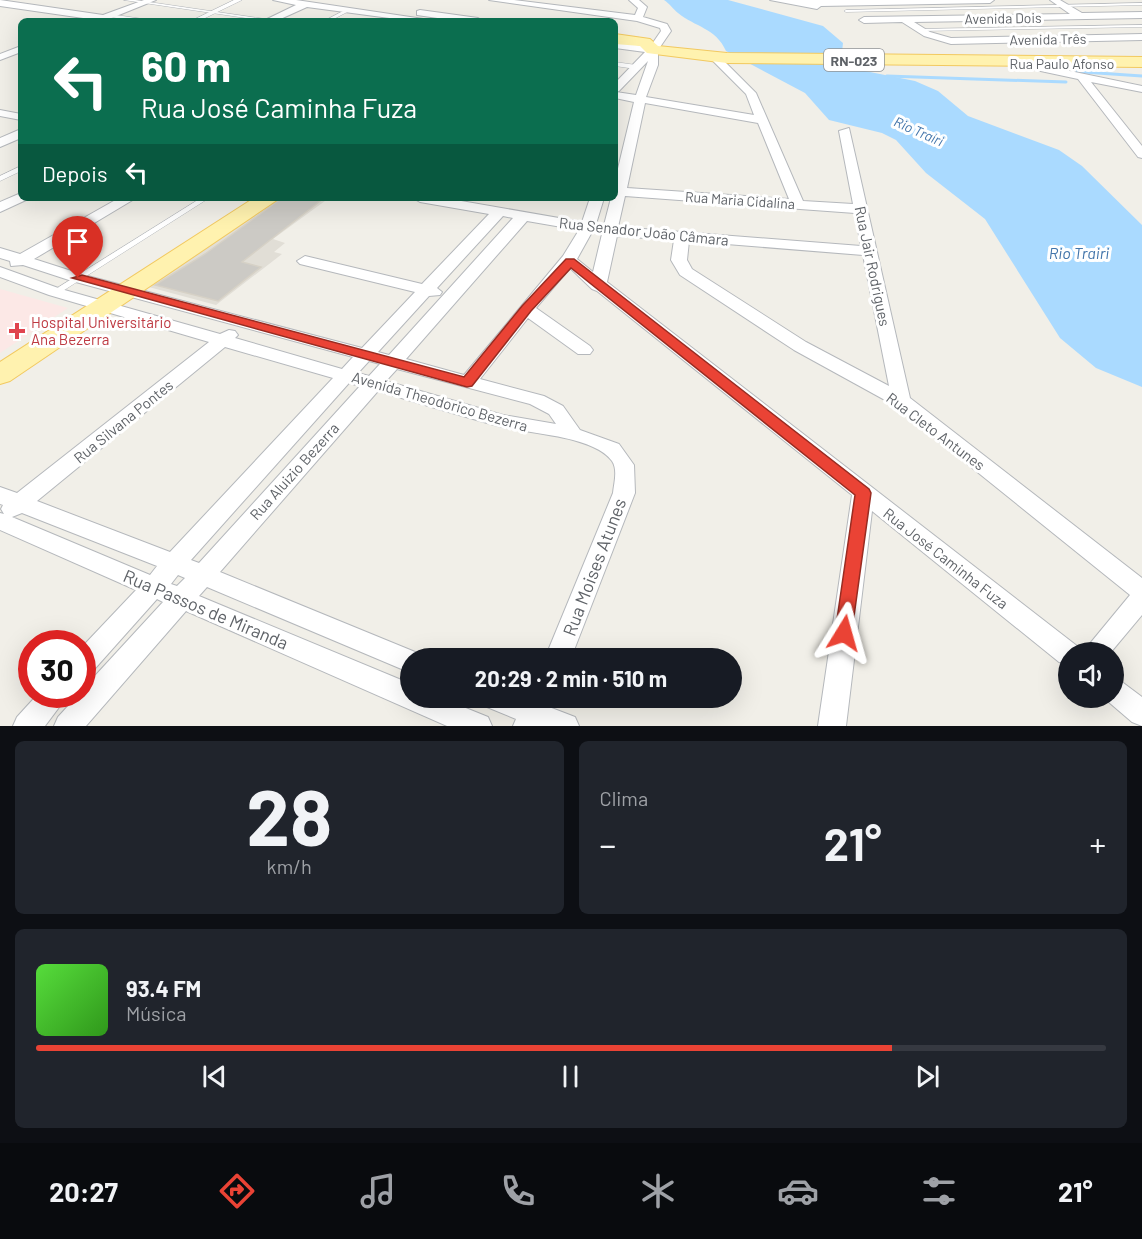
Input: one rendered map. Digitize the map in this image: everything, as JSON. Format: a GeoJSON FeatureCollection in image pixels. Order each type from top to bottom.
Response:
{"type":"FeatureCollection","features":[{"type":"Feature","properties":{"kind":"main road","name":"RN-023"},"geometry":{"type":"LineString","coordinates":[[618,39],[645,42],[653,50],[720,57],[987,62]]}},
{"type":"Feature","properties":{"kind":"main road","name":"Rua Paulo Afonso"},"geometry":{"type":"LineString","coordinates":[[987,62],[1142,62]]}},
{"type":"Feature","properties":{"kind":"main road"},"geometry":{"type":"LineString","coordinates":[[0,375],[108,296],[249,201]]}},
{"type":"Feature","properties":{"kind":"main road"},"geometry":{"type":"LineString","coordinates":[[0,361],[264,201]]}},
{"type":"Feature","properties":{"kind":"street"},"geometry":{"type":"LineString","coordinates":[[4,7],[26,0]]}},
{"type":"Feature","properties":{"kind":"street"},"geometry":{"type":"LineString","coordinates":[[200,18],[239,0]]}},
{"type":"Feature","properties":{"kind":"street"},"geometry":{"type":"LineString","coordinates":[[277,0],[409,18]]}},
{"type":"Feature","properties":{"kind":"street"},"geometry":{"type":"LineString","coordinates":[[323,0],[457,18]]}},
{"type":"Feature","properties":{"kind":"street"},"geometry":{"type":"LineString","coordinates":[[493,0],[638,18],[656,22],[665,28],[653,50],[618,86]]}},
{"type":"Feature","properties":{"kind":"street"},"geometry":{"type":"LineString","coordinates":[[633,0],[643,7],[638,18]]}},
{"type":"Feature","properties":{"kind":"street"},"geometry":{"type":"LineString","coordinates":[[774,0],[805,4],[828,2]]}},
{"type":"Feature","properties":{"kind":"street"},"geometry":{"type":"LineString","coordinates":[[791,2],[892,0]]}},
{"type":"Feature","properties":{"kind":"street"},"geometry":{"type":"LineString","coordinates":[[870,1],[990,0]]}},
{"type":"Feature","properties":{"kind":"street"},"geometry":{"type":"LineString","coordinates":[[1054,0],[1134,46]]}},
{"type":"Feature","properties":{"kind":"street"},"geometry":{"type":"LineString","coordinates":[[870,1],[900,20],[939,39],[960,41],[987,62]]}},
{"type":"Feature","properties":{"kind":"street"},"geometry":{"type":"LineString","coordinates":[[103,18],[149,2]]}},
{"type":"Feature","properties":{"kind":"street"},"geometry":{"type":"LineString","coordinates":[[278,18],[306,4]]}},
{"type":"Feature","properties":{"kind":"street","name":"Avenida Dois"},"geometry":{"type":"LineString","coordinates":[[805,4],[846,11],[862,17],[900,20],[1142,15]]}},
{"type":"Feature","properties":{"kind":"street"},"geometry":{"type":"LineString","coordinates":[[4,7],[92,18]]}},
{"type":"Feature","properties":{"kind":"street","name":"Avenida Três"},"geometry":{"type":"LineString","coordinates":[[960,41],[1142,37]]}},
{"type":"Feature","properties":{"kind":"street"},"geometry":{"type":"LineString","coordinates":[[618,45],[653,50]]}},
{"type":"Feature","properties":{"kind":"street"},"geometry":{"type":"LineString","coordinates":[[0,49],[18,51]]}},
{"type":"Feature","properties":{"kind":"street"},"geometry":{"type":"LineString","coordinates":[[618,197],[620,164],[653,65],[653,50]]}},
{"type":"Feature","properties":{"kind":"street"},"geometry":{"type":"LineString","coordinates":[[0,57],[18,51]]}},
{"type":"Feature","properties":{"kind":"street"},"geometry":{"type":"LineString","coordinates":[[720,57],[751,93],[798,205]]}},
{"type":"Feature","properties":{"kind":"street"},"geometry":{"type":"LineString","coordinates":[[1017,63],[1142,89]]}},
{"type":"Feature","properties":{"kind":"street"},"geometry":{"type":"LineString","coordinates":[[1081,76],[1142,154]]}},
{"type":"Feature","properties":{"kind":"street"},"geometry":{"type":"LineString","coordinates":[[618,95],[763,120]]}},
{"type":"Feature","properties":{"kind":"street"},"geometry":{"type":"LineString","coordinates":[[0,113],[18,116]]}},
{"type":"Feature","properties":{"kind":"street","name":"Rua Jair Rodrigues"},"geometry":{"type":"LineString","coordinates":[[845,131],[901,402]]}},
{"type":"Feature","properties":{"kind":"street"},"geometry":{"type":"LineString","coordinates":[[0,142],[18,134]]}},
{"type":"Feature","properties":{"kind":"street","name":"Rua Maria Cidalina"},"geometry":{"type":"LineString","coordinates":[[619,191],[861,209]]}},
{"type":"Feature","properties":{"kind":"street"},"geometry":{"type":"LineString","coordinates":[[0,208],[18,199]]}},
{"type":"Feature","properties":{"kind":"street"},"geometry":{"type":"LineString","coordinates":[[0,272],[124,201]]}},
{"type":"Feature","properties":{"kind":"street","name":"Rua Senador João Câmara"},"geometry":{"type":"LineString","coordinates":[[437,201],[612,231],[869,251]]}},
{"type":"Feature","properties":{"kind":"street"},"geometry":{"type":"LineString","coordinates":[[467,383],[526,309],[570,261],[589,228],[596,201]]}},
{"type":"Feature","properties":{"kind":"street"},"geometry":{"type":"LineString","coordinates":[[598,286],[617,201]]}},
{"type":"Feature","properties":{"kind":"street","name":"Rua Aluizio Bezerra"},"geometry":{"type":"LineString","coordinates":[[96,650],[347,374],[499,212]]}},
{"type":"Feature","properties":{"kind":"street","name":"Rua Aluizio Bezerra"},"geometry":{"type":"LineString","coordinates":[[68,726],[180,597],[522,217]]}},
{"type":"Feature","properties":{"kind":"street","name":"Rua Cleto Antunes"},"geometry":{"type":"LineString","coordinates":[[682,237],[680,260],[686,272],[783,336],[901,402],[1142,591]]}},
{"type":"Feature","properties":{"kind":"street","name":"Avenida Theodorico Bezerra"},"geometry":{"type":"LineString","coordinates":[[0,253],[78,278],[108,296],[224,340],[502,421],[573,434]]}},
{"type":"Feature","properties":{"kind":"street"},"geometry":{"type":"LineString","coordinates":[[305,261],[451,296]]}},
{"type":"Feature","properties":{"kind":"street","name":"Rua José Caminha Fuza"},"geometry":{"type":"LineString","coordinates":[[570,261],[598,286],[1058,646]]}},
{"type":"Feature","properties":{"kind":"street","name":"Avenida Theodorico Bezerra"},"geometry":{"type":"LineString","coordinates":[[0,272],[55,292],[108,296],[244,323],[548,405],[563,416],[573,434]]}},
{"type":"Feature","properties":{"kind":"street"},"geometry":{"type":"LineString","coordinates":[[526,309],[584,350]]}},
{"type":"Feature","properties":{"kind":"street","name":"Rua Silvana Pontes"},"geometry":{"type":"LineString","coordinates":[[0,520],[10,499],[244,323]]}},
{"type":"Feature","properties":{"kind":"street","name":"Rua Moises Atunes"},"geometry":{"type":"LineString","coordinates":[[562,648],[624,493],[626,474],[621,458],[614,451],[573,434]]}},
{"type":"Feature","properties":{"kind":"street"},"geometry":{"type":"LineString","coordinates":[[832,726],[863,493]]}},
{"type":"Feature","properties":{"kind":"street","name":"Rua Passos de Miranda"},"geometry":{"type":"LineString","coordinates":[[10,499],[201,574],[400,657]]}},
{"type":"Feature","properties":{"kind":"street","name":"Rua Passos de Miranda"},"geometry":{"type":"LineString","coordinates":[[0,520],[400,692]]}},
{"type":"Feature","properties":{"kind":"street"},"geometry":{"type":"LineString","coordinates":[[1105,642],[1142,598]]}},
{"type":"Feature","properties":{"kind":"street"},"geometry":{"type":"LineString","coordinates":[[1124,699],[1142,713]]}},
{"type":"Feature","properties":{"kind":"street"},"geometry":{"type":"LineString","coordinates":[[27,726],[43,708]]}},
{"type":"Feature","properties":{"kind":"street","name":"Rua Passos de Miranda"},"geometry":{"type":"LineString","coordinates":[[436,708],[478,726]]}},
{"type":"Feature","properties":{"kind":"street"},"geometry":{"type":"LineString","coordinates":[[534,712],[565,726]]}},
{"type":"Feature","properties":{"kind":"lane"},"geometry":{"type":"LineString","coordinates":[[126,0],[252,18]]}},
{"type":"Feature","properties":{"kind":"lane"},"geometry":{"type":"LineString","coordinates":[[846,11],[1142,4]]}},
{"type":"Feature","properties":{"kind":"lane"},"geometry":{"type":"LineString","coordinates":[[332,18],[349,10]]}},
{"type":"Feature","properties":{"kind":"lane"},"geometry":{"type":"LineString","coordinates":[[920,30],[1142,26]]}},
{"type":"Feature","properties":{"kind":"lane"},"geometry":{"type":"LineString","coordinates":[[618,64],[636,67]]}},
{"type":"Feature","properties":{"kind":"lane"},"geometry":{"type":"LineString","coordinates":[[0,179],[18,170]]}},
{"type":"Feature","properties":{"kind":"lane"},"geometry":{"type":"LineString","coordinates":[[55,292],[202,201]]}},
{"type":"Feature","properties":{"kind":"shaded area"},"geometry":{"type":"Polygon","coordinates":[[[269,201],[325,201],[273,239],[285,243],[274,252],[282,254],[216,305],[145,286],[269,201]]]}},
{"type":"Feature","properties":{"kind":"shaded area","name":"Hospital Universitário Ana Bezerra"},"geometry":{"type":"Polygon","coordinates":[[[0,289],[68,308],[0,353],[0,289]]]}},
{"type":"Feature","properties":{"kind":"water","name":"Rio Trairi"},"geometry":{"type":"Polygon","coordinates":[[[664,0],[728,0],[823,26],[843,43],[842,52],[855,69],[915,81],[938,91],[968,116],[1059,150],[1082,166],[1142,225],[1142,387],[1096,368],[1060,338],[985,219],[926,173],[896,140],[882,133],[829,120],[805,93],[726,51],[717,37],[685,18],[664,0]]]}},
{"type":"Feature","properties":{"kind":"building"},"geometry":{"type":"Polygon","coordinates":[[[278,201],[320,201],[242,262],[261,267],[218,301],[155,285],[205,254],[278,201]]]}},
{"type":"Feature","properties":{"kind":"waterway"},"geometry":{"type":"LineString","coordinates":[[1068,71],[1142,76]]}},
{"type":"Feature","properties":{"kind":"waterway"},"geometry":{"type":"LineString","coordinates":[[887,76],[1066,82]]}},
{"type":"Feature","properties":{"kind":"place","name":"Hospital Universitário Ana Bezerra"},"geometry":{"type":"Point","coordinates":[17,331]}},
{"type":"Feature","properties":{"kind":"route"},"geometry":{"type":"LineString","coordinates":[[78,278],[467,383],[526,309],[570,261],[598,286],[863,493],[844,633]]}},
{"type":"Feature","properties":{"kind":"water label","name":"Rio Traíri"},"geometry":{"type":"Point","coordinates":[919,131]}}]}
